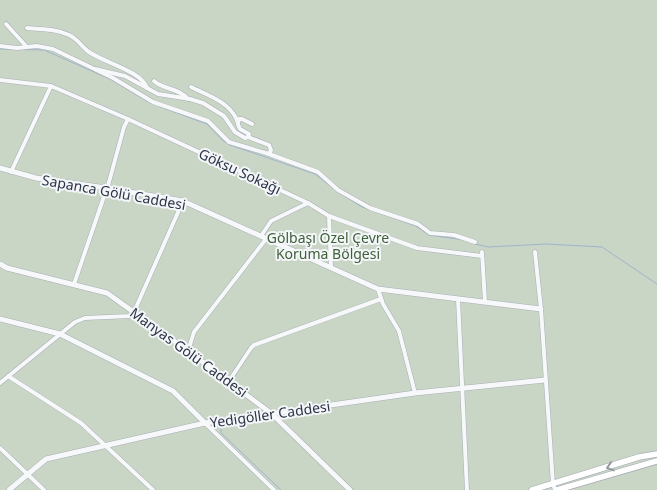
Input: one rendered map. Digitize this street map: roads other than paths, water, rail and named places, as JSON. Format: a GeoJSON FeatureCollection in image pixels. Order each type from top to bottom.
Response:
{"type":"FeatureCollection","features":[{"type":"Feature","properties":{"kind":"main road"},"geometry":{"type":"LineString","coordinates":[[555,488],[639,457],[657,454]]}},
{"type":"Feature","properties":{"kind":"main road"},"geometry":{"type":"LineString","coordinates":[[532,490],[555,488],[657,461]]}},
{"type":"Feature","properties":{"kind":"street"},"geometry":{"type":"LineString","coordinates":[[6,24],[27,47]]}},
{"type":"Feature","properties":{"kind":"street"},"geometry":{"type":"LineString","coordinates":[[27,28],[52,31],[71,36],[90,52],[141,78],[147,88]]}},
{"type":"Feature","properties":{"kind":"street"},"geometry":{"type":"LineString","coordinates":[[0,46],[38,46],[53,49],[113,78],[153,102],[208,121],[228,142],[269,154],[318,172],[338,190],[376,211],[418,224],[430,233],[454,235],[475,242]]}},
{"type":"Feature","properties":{"kind":"street"},"geometry":{"type":"LineString","coordinates":[[88,67],[125,76],[158,94],[203,103],[224,116],[235,132],[245,138],[248,137],[271,147],[269,154]]}},
{"type":"Feature","properties":{"kind":"street","name":"Göksu Sokağı"},"geometry":{"type":"LineString","coordinates":[[0,80],[51,86],[128,119],[308,203],[329,216],[417,248],[482,254],[485,302]]}},
{"type":"Feature","properties":{"kind":"street"},"geometry":{"type":"LineString","coordinates":[[154,80],[160,86],[177,91],[188,99]]}},
{"type":"Feature","properties":{"kind":"street"},"geometry":{"type":"LineString","coordinates":[[0,173],[11,172],[51,86]]}},
{"type":"Feature","properties":{"kind":"street"},"geometry":{"type":"LineString","coordinates":[[191,87],[222,103],[230,111],[240,129],[248,134],[248,137]]}},
{"type":"Feature","properties":{"kind":"street"},"geometry":{"type":"LineString","coordinates":[[74,284],[128,119]]}},
{"type":"Feature","properties":{"kind":"street"},"geometry":{"type":"LineString","coordinates":[[238,123],[239,119],[242,119],[252,124]]}},
{"type":"Feature","properties":{"kind":"street","name":"Sapanca Gölü Caddesi"},"geometry":{"type":"LineString","coordinates":[[0,168],[36,178],[183,201],[378,289],[541,309]]}},
{"type":"Feature","properties":{"kind":"street"},"geometry":{"type":"LineString","coordinates":[[0,383],[68,326],[81,319],[135,314],[183,201]]}},
{"type":"Feature","properties":{"kind":"street"},"geometry":{"type":"LineString","coordinates":[[188,351],[194,332],[264,237],[271,221],[308,203]]}},
{"type":"Feature","properties":{"kind":"street"},"geometry":{"type":"LineString","coordinates":[[329,216],[331,268]]}},
{"type":"Feature","properties":{"kind":"street"},"geometry":{"type":"LineString","coordinates":[[535,252],[555,488]]}},
{"type":"Feature","properties":{"kind":"street","name":"Manyas Gölü Caddesi"},"geometry":{"type":"LineString","coordinates":[[0,264],[7,268],[106,292],[272,414],[350,490]]}},
{"type":"Feature","properties":{"kind":"street"},"geometry":{"type":"LineString","coordinates":[[378,289],[383,304],[399,331],[415,392]]}},
{"type":"Feature","properties":{"kind":"street"},"geometry":{"type":"LineString","coordinates":[[229,381],[254,346],[381,299]]}},
{"type":"Feature","properties":{"kind":"street"},"geometry":{"type":"LineString","coordinates":[[458,299],[466,490]]}},
{"type":"Feature","properties":{"kind":"street"},"geometry":{"type":"LineString","coordinates":[[0,319],[60,334],[173,391],[274,490]]}},
{"type":"Feature","properties":{"kind":"street"},"geometry":{"type":"LineString","coordinates":[[8,376],[81,423],[153,490]]}},
{"type":"Feature","properties":{"kind":"street","name":"Yedigöller Caddesi"},"geometry":{"type":"LineString","coordinates":[[9,490],[46,459],[205,423],[415,392],[545,380]]}},
{"type":"Feature","properties":{"kind":"street"},"geometry":{"type":"LineString","coordinates":[[0,448],[44,490]]}},
{"type":"Feature","properties":{"kind":"waterway"},"geometry":{"type":"LineString","coordinates":[[0,49],[44,50],[110,79],[147,101]]}},
{"type":"Feature","properties":{"kind":"waterway"},"geometry":{"type":"LineString","coordinates":[[158,106],[207,124],[222,140],[230,145],[315,174],[334,189]]}},
{"type":"Feature","properties":{"kind":"waterway"},"geometry":{"type":"LineString","coordinates":[[337,191],[362,207],[416,226],[429,235],[464,240]]}},
{"type":"Feature","properties":{"kind":"waterway"},"geometry":{"type":"LineString","coordinates":[[475,244],[488,247],[546,244],[602,247],[657,284]]}},
{"type":"Feature","properties":{"kind":"waterway"},"geometry":{"type":"LineString","coordinates":[[221,426],[221,433],[281,490]]}},
{"type":"Feature","properties":{"kind":"park label","name":"Gölbaşı Özel Çevre Koruma Bölgesi"},"geometry":{"type":"Point","coordinates":[328,246]}}]}
